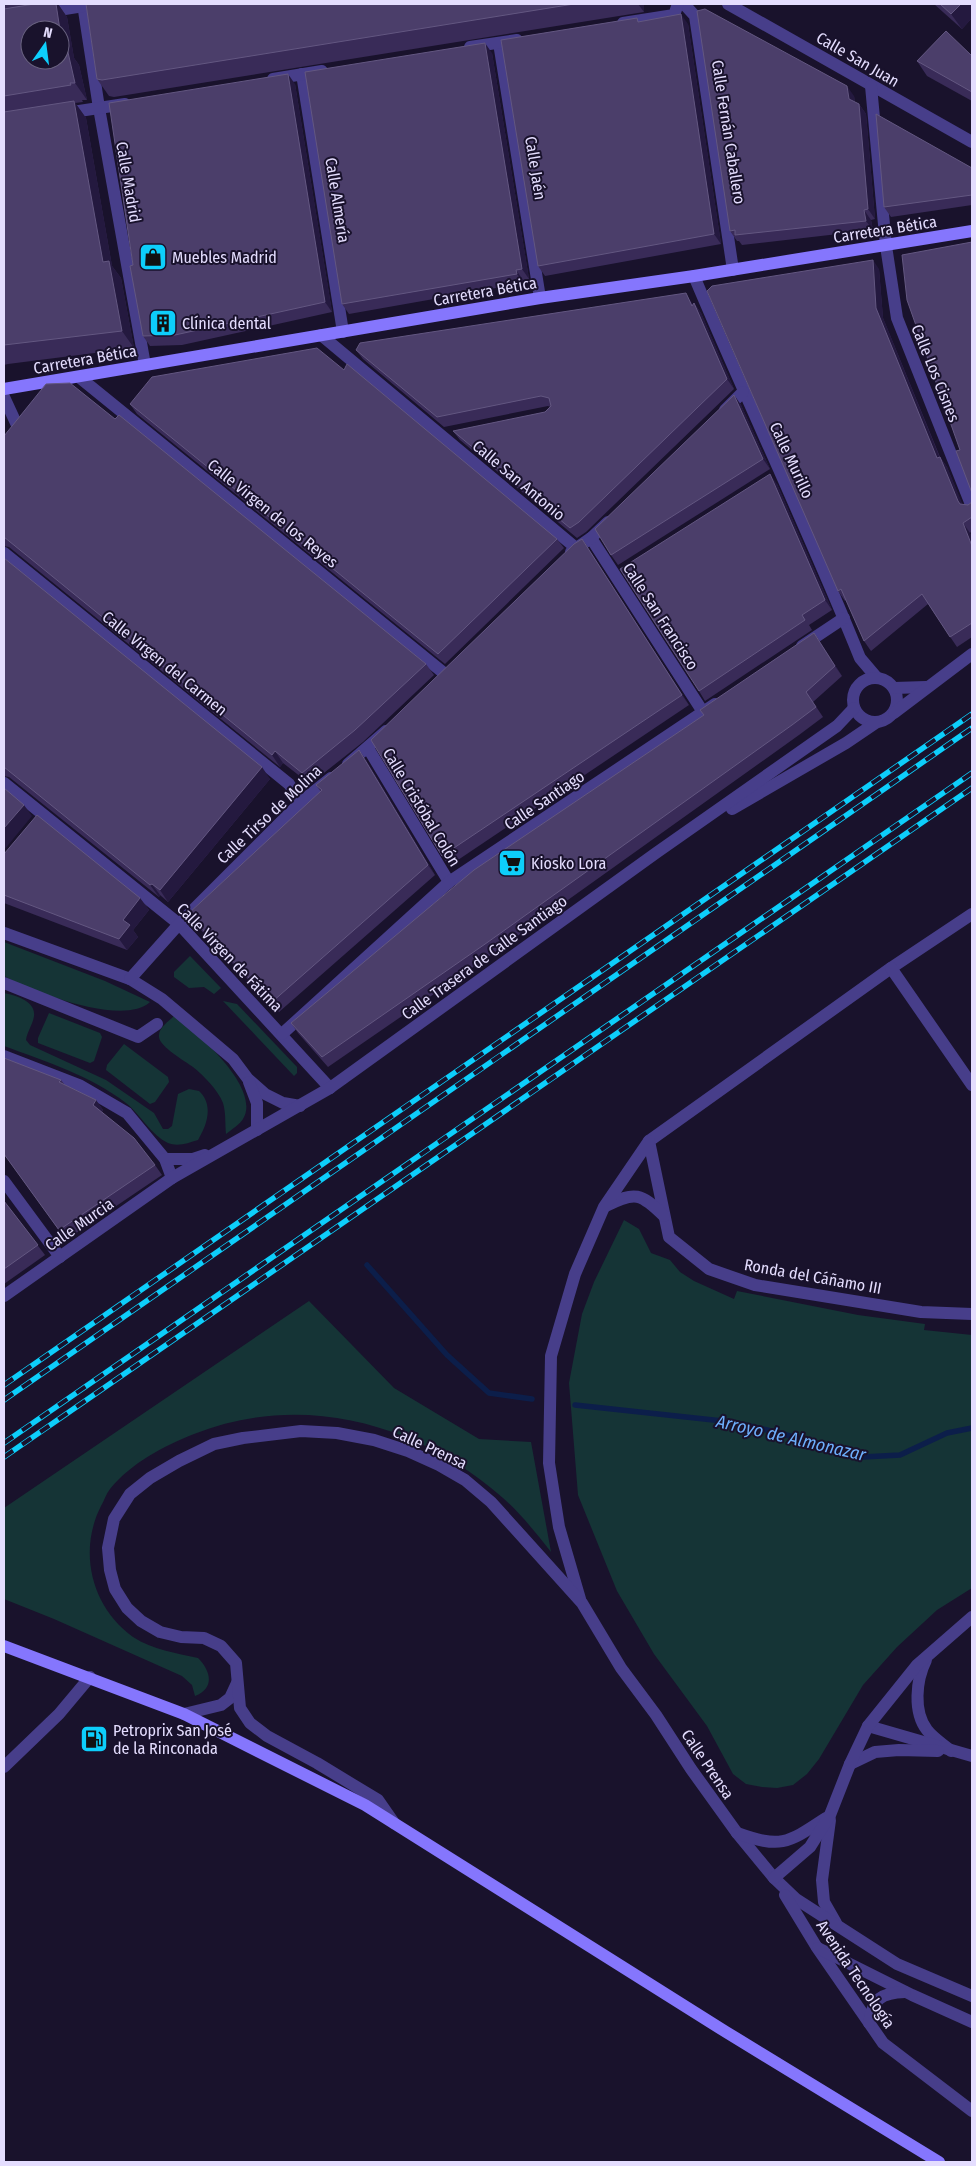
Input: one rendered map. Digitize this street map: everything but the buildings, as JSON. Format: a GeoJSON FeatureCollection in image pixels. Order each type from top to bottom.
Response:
{"type":"FeatureCollection","features":[{"type":"Feature","properties":{"kind":"main road","name":"Carretera Bética"},"geometry":{"type":"LineString","coordinates":[[4,390],[540,298],[733,270],[972,231]]}},
{"type":"Feature","properties":{"kind":"main road"},"geometry":{"type":"LineString","coordinates":[[4,1646],[184,1714],[365,1805],[726,2032],[940,2162]]}},
{"type":"Feature","properties":{"kind":"street"},"geometry":{"type":"LineString","coordinates":[[30,15],[87,4]]}},
{"type":"Feature","properties":{"kind":"street","name":"Calle Madrid"},"geometry":{"type":"LineString","coordinates":[[87,4],[99,108],[145,365]]}},
{"type":"Feature","properties":{"kind":"street"},"geometry":{"type":"LineString","coordinates":[[606,26],[674,15],[678,4]]}},
{"type":"Feature","properties":{"kind":"street","name":"Calle Fernán Caballero"},"geometry":{"type":"LineString","coordinates":[[684,4],[695,16],[733,270]]}},
{"type":"Feature","properties":{"kind":"street","name":"Calle San Juan"},"geometry":{"type":"LineString","coordinates":[[735,5],[871,86],[972,142]]}},
{"type":"Feature","properties":{"kind":"street"},"geometry":{"type":"LineString","coordinates":[[460,49],[528,38]]}},
{"type":"Feature","properties":{"kind":"street","name":"Calle Jaén"},"geometry":{"type":"LineString","coordinates":[[499,43],[540,298]]}},
{"type":"Feature","properties":{"kind":"street"},"geometry":{"type":"LineString","coordinates":[[263,80],[332,69]]}},
{"type":"Feature","properties":{"kind":"street","name":"Calle Almería"},"geometry":{"type":"LineString","coordinates":[[302,74],[343,332]]}},
{"type":"Feature","properties":{"kind":"street","name":"Calle Los Cisnes"},"geometry":{"type":"LineString","coordinates":[[871,86],[886,246],[896,318],[972,507]]}},
{"type":"Feature","properties":{"kind":"street"},"geometry":{"type":"LineString","coordinates":[[52,116],[138,102]]}},
{"type":"Feature","properties":{"kind":"street","name":"Calle Murillo"},"geometry":{"type":"LineString","coordinates":[[694,276],[777,474],[844,618],[860,658],[862,682]]}},
{"type":"Feature","properties":{"kind":"street","name":"Calle San Antonio"},"geometry":{"type":"LineString","coordinates":[[321,335],[576,548]]}},
{"type":"Feature","properties":{"kind":"street","name":"Calle Virgen de los Reyes"},"geometry":{"type":"LineString","coordinates":[[79,377],[449,671],[435,685]]}},
{"type":"Feature","properties":{"kind":"street"},"geometry":{"type":"LineString","coordinates":[[41,395],[52,382]]}},
{"type":"Feature","properties":{"kind":"street"},"geometry":{"type":"LineString","coordinates":[[715,419],[743,392]]}},
{"type":"Feature","properties":{"kind":"street"},"geometry":{"type":"LineString","coordinates":[[4,397],[13,426],[28,409]]}},
{"type":"Feature","properties":{"kind":"street","name":"Calle San Antonio"},"geometry":{"type":"LineString","coordinates":[[441,436],[460,432]]}},
{"type":"Feature","properties":{"kind":"street"},"geometry":{"type":"LineString","coordinates":[[562,562],[619,512]]}},
{"type":"Feature","properties":{"kind":"street","name":"Calle San Francisco"},"geometry":{"type":"LineString","coordinates":[[591,538],[620,573],[703,712]]}},
{"type":"Feature","properties":{"kind":"street","name":"Calle Virgen del Carmen"},"geometry":{"type":"LineString","coordinates":[[4,553],[289,784],[301,802]]}},
{"type":"Feature","properties":{"kind":"street"},"geometry":{"type":"LineString","coordinates":[[794,651],[844,618]]}},
{"type":"Feature","properties":{"kind":"street"},"geometry":{"type":"LineString","coordinates":[[893,713],[898,701],[894,688],[884,679],[869,678],[862,682],[854,694],[854,708],[863,719],[877,722],[883,721],[972,654]]}},
{"type":"Feature","properties":{"kind":"street","name":"Calle Murillo"},"geometry":{"type":"LineString","coordinates":[[860,658],[877,678]]}},
{"type":"Feature","properties":{"kind":"street"},"geometry":{"type":"LineString","coordinates":[[894,688],[926,687]]}},
{"type":"Feature","properties":{"kind":"street","name":"Calle Santiago"},"geometry":{"type":"LineString","coordinates":[[282,1034],[449,882],[728,696]]}},
{"type":"Feature","properties":{"kind":"street","name":"Calle Trasera de Calle Santiago"},"geometry":{"type":"LineString","coordinates":[[220,1151],[330,1088],[656,852],[837,726],[854,708]]}},
{"type":"Feature","properties":{"kind":"street","name":"Calle Tirso de Molina"},"geometry":{"type":"LineString","coordinates":[[130,979],[179,924],[301,802],[368,748],[396,722]]}},
{"type":"Feature","properties":{"kind":"street","name":"Calle Trasera de Calle Santiago"},"geometry":{"type":"LineString","coordinates":[[656,852],[846,743],[877,722]]}},
{"type":"Feature","properties":{"kind":"street","name":"Calle Cristóbal Colón"},"geometry":{"type":"LineString","coordinates":[[368,748],[449,882]]}},
{"type":"Feature","properties":{"kind":"street","name":"Calle Virgen de Fátima"},"geometry":{"type":"LineString","coordinates":[[4,782],[40,820],[179,924],[330,1088]]}},
{"type":"Feature","properties":{"kind":"street"},"geometry":{"type":"LineString","coordinates":[[582,1604],[559,1527],[549,1462],[551,1356],[575,1274],[604,1207],[649,1141],[891,968],[972,914]]}},
{"type":"Feature","properties":{"kind":"street"},"geometry":{"type":"LineString","coordinates":[[4,933],[130,979],[162,999],[233,1059],[248,1080],[257,1103],[257,1130]]}},
{"type":"Feature","properties":{"kind":"street"},"geometry":{"type":"LineString","coordinates":[[891,968],[972,1085]]}},
{"type":"Feature","properties":{"kind":"street"},"geometry":{"type":"LineString","coordinates":[[4,982],[138,1037],[157,1024]]}},
{"type":"Feature","properties":{"kind":"street"},"geometry":{"type":"LineString","coordinates":[[4,1056],[79,1085],[127,1113],[165,1159],[172,1178]]}},
{"type":"Feature","properties":{"kind":"street"},"geometry":{"type":"LineString","coordinates":[[248,1080],[265,1094],[283,1103],[300,1106]]}},
{"type":"Feature","properties":{"kind":"street","name":"Ronda del Cáñamo III"},"geometry":{"type":"LineString","coordinates":[[649,1141],[669,1237],[709,1270],[755,1285],[921,1312],[972,1314]]}},
{"type":"Feature","properties":{"kind":"street"},"geometry":{"type":"LineString","coordinates":[[165,1159],[193,1158],[220,1151]]}},
{"type":"Feature","properties":{"kind":"street","name":"Calle Murcia"},"geometry":{"type":"LineString","coordinates":[[4,1296],[172,1178],[220,1151]]}},
{"type":"Feature","properties":{"kind":"street"},"geometry":{"type":"LineString","coordinates":[[4,1181],[60,1257]]}},
{"type":"Feature","properties":{"kind":"street"},"geometry":{"type":"LineString","coordinates":[[604,1207],[628,1196],[639,1197],[654,1204],[665,1217]]}},
{"type":"Feature","properties":{"kind":"street","name":"Calle Prensa"},"geometry":{"type":"LineString","coordinates":[[394,1823],[378,1800],[317,1763],[267,1736],[250,1723],[240,1708],[236,1663],[221,1646],[204,1638],[181,1637],[160,1632],[141,1621],[127,1608],[115,1589],[110,1570],[108,1548],[114,1519],[130,1494],[150,1478],[214,1444],[243,1438],[301,1431],[337,1433],[374,1440],[408,1451],[439,1465],[465,1480],[491,1502],[582,1604],[621,1668],[656,1715],[691,1769],[736,1833],[774,1878]]}},
{"type":"Feature","properties":{"kind":"street"},"geometry":{"type":"LineString","coordinates":[[972,1616],[917,1665],[868,1726],[850,1764],[830,1815],[810,1847],[774,1878],[796,1900],[897,1964],[972,1996]]}},
{"type":"Feature","properties":{"kind":"street"},"geometry":{"type":"LineString","coordinates":[[927,1656],[923,1666],[918,1709],[927,1730],[951,1751]]}},
{"type":"Feature","properties":{"kind":"street"},"geometry":{"type":"LineString","coordinates":[[4,1767],[59,1714],[90,1677]]}},
{"type":"Feature","properties":{"kind":"street"},"geometry":{"type":"LineString","coordinates":[[184,1714],[221,1705],[230,1698],[238,1680]]}},
{"type":"Feature","properties":{"kind":"street"},"geometry":{"type":"LineString","coordinates":[[868,1726],[972,1756]]}},
{"type":"Feature","properties":{"kind":"street"},"geometry":{"type":"LineString","coordinates":[[850,1764],[875,1752],[899,1750],[951,1751]]}},
{"type":"Feature","properties":{"kind":"street"},"geometry":{"type":"LineString","coordinates":[[736,1833],[760,1841],[778,1843],[793,1839],[830,1815]]}},
{"type":"Feature","properties":{"kind":"street"},"geometry":{"type":"LineString","coordinates":[[830,1815],[822,1880],[824,1902],[837,1925]]}},
{"type":"Feature","properties":{"kind":"street","name":"Avenida Tecnología"},"geometry":{"type":"LineString","coordinates":[[774,1878],[816,1946],[882,2043],[972,2110]]}},
{"type":"Feature","properties":{"kind":"street"},"geometry":{"type":"LineString","coordinates":[[816,1946],[905,1992],[972,2022]]}},
{"type":"Feature","properties":{"kind":"street"},"geometry":{"type":"LineString","coordinates":[[869,2023],[875,2001],[886,1995],[905,1992]]}},
{"type":"Feature","properties":{"kind":"green space"},"geometry":{"type":"Polygon","coordinates":[[[4,942],[105,981],[150,1002],[137,1009],[120,1011],[100,1009],[56,998],[17,983],[4,976],[4,942]]]}},
{"type":"Feature","properties":{"kind":"green space"},"geometry":{"type":"Polygon","coordinates":[[[190,956],[221,988],[214,994],[204,987],[189,988],[174,977],[174,972],[190,956]]]}},
{"type":"Feature","properties":{"kind":"green space"},"geometry":{"type":"Polygon","coordinates":[[[4,993],[19,997],[32,1006],[34,1016],[26,1040],[30,1045],[106,1080],[154,1113],[163,1129],[168,1129],[172,1126],[178,1094],[189,1089],[199,1091],[206,1102],[208,1115],[198,1140],[179,1145],[168,1143],[156,1135],[126,1103],[112,1093],[67,1070],[4,1046],[4,993]]]}},
{"type":"Feature","properties":{"kind":"green space"},"geometry":{"type":"Polygon","coordinates":[[[223,1001],[237,1004],[297,1067],[297,1073],[294,1076],[223,1001]]]}},
{"type":"Feature","properties":{"kind":"green space"},"geometry":{"type":"Polygon","coordinates":[[[49,1013],[100,1033],[102,1037],[94,1061],[90,1063],[38,1043],[38,1038],[49,1013]]]}},
{"type":"Feature","properties":{"kind":"green space"},"geometry":{"type":"Polygon","coordinates":[[[174,1016],[211,1047],[235,1077],[243,1092],[246,1106],[243,1119],[226,1134],[224,1107],[218,1093],[193,1067],[160,1041],[160,1031],[174,1016]]]}},
{"type":"Feature","properties":{"kind":"green space"},"geometry":{"type":"Polygon","coordinates":[[[124,1044],[168,1077],[169,1082],[155,1102],[150,1104],[106,1070],[107,1065],[124,1044]]]}},
{"type":"Feature","properties":{"kind":"green space"},"geometry":{"type":"Polygon","coordinates":[[[624,1220],[639,1229],[651,1253],[670,1260],[680,1272],[694,1281],[734,1299],[737,1291],[858,1315],[925,1324],[924,1330],[972,1335],[972,1588],[937,1610],[897,1647],[863,1685],[819,1759],[807,1774],[793,1785],[777,1788],[762,1787],[746,1784],[733,1774],[707,1726],[654,1654],[617,1591],[578,1495],[569,1383],[582,1314],[594,1282],[624,1220]]]}},
{"type":"Feature","properties":{"kind":"green space"},"geometry":{"type":"Polygon","coordinates":[[[309,1301],[394,1388],[479,1439],[531,1442],[551,1552],[522,1517],[503,1498],[470,1472],[434,1450],[396,1433],[357,1422],[317,1416],[276,1415],[235,1421],[194,1434],[149,1456],[128,1471],[110,1489],[94,1523],[90,1541],[90,1559],[98,1594],[107,1610],[119,1625],[133,1637],[148,1645],[198,1658],[206,1668],[209,1679],[206,1689],[201,1693],[195,1696],[192,1685],[182,1676],[4,1599],[4,1508],[309,1301]]]}},
{"type":"Feature","properties":{"kind":"waterway","name":"Arroyo de Almonazar"},"geometry":{"type":"LineString","coordinates":[[367,1265],[447,1355],[489,1393],[532,1399]]}},
{"type":"Feature","properties":{"kind":"waterway","name":"Arroyo de Almonazar"},"geometry":{"type":"LineString","coordinates":[[575,1405],[732,1422],[776,1432],[863,1457],[900,1455],[947,1433],[972,1428]]}},
{"type":"Feature","properties":{"kind":"railway"},"geometry":{"type":"LineString","coordinates":[[4,1385],[972,714]]}},
{"type":"Feature","properties":{"kind":"railway"},"geometry":{"type":"LineString","coordinates":[[4,1400],[972,728]]}},
{"type":"Feature","properties":{"kind":"railway"},"geometry":{"type":"LineString","coordinates":[[4,1443],[972,773]]}},
{"type":"Feature","properties":{"kind":"railway"},"geometry":{"type":"LineString","coordinates":[[4,1457],[972,788]]}},
{"type":"Feature","properties":{"kind":"place","name":"Muebles Madrid"},"geometry":{"type":"Point","coordinates":[153,257]}},
{"type":"Feature","properties":{"kind":"place","name":"Clínica dental"},"geometry":{"type":"Point","coordinates":[163,323]}},
{"type":"Feature","properties":{"kind":"place","name":"Kiosko Lora"},"geometry":{"type":"Point","coordinates":[512,863]}},
{"type":"Feature","properties":{"kind":"place","name":"Petroprix San José de la Rinconada"},"geometry":{"type":"Point","coordinates":[94,1739]}}]}
